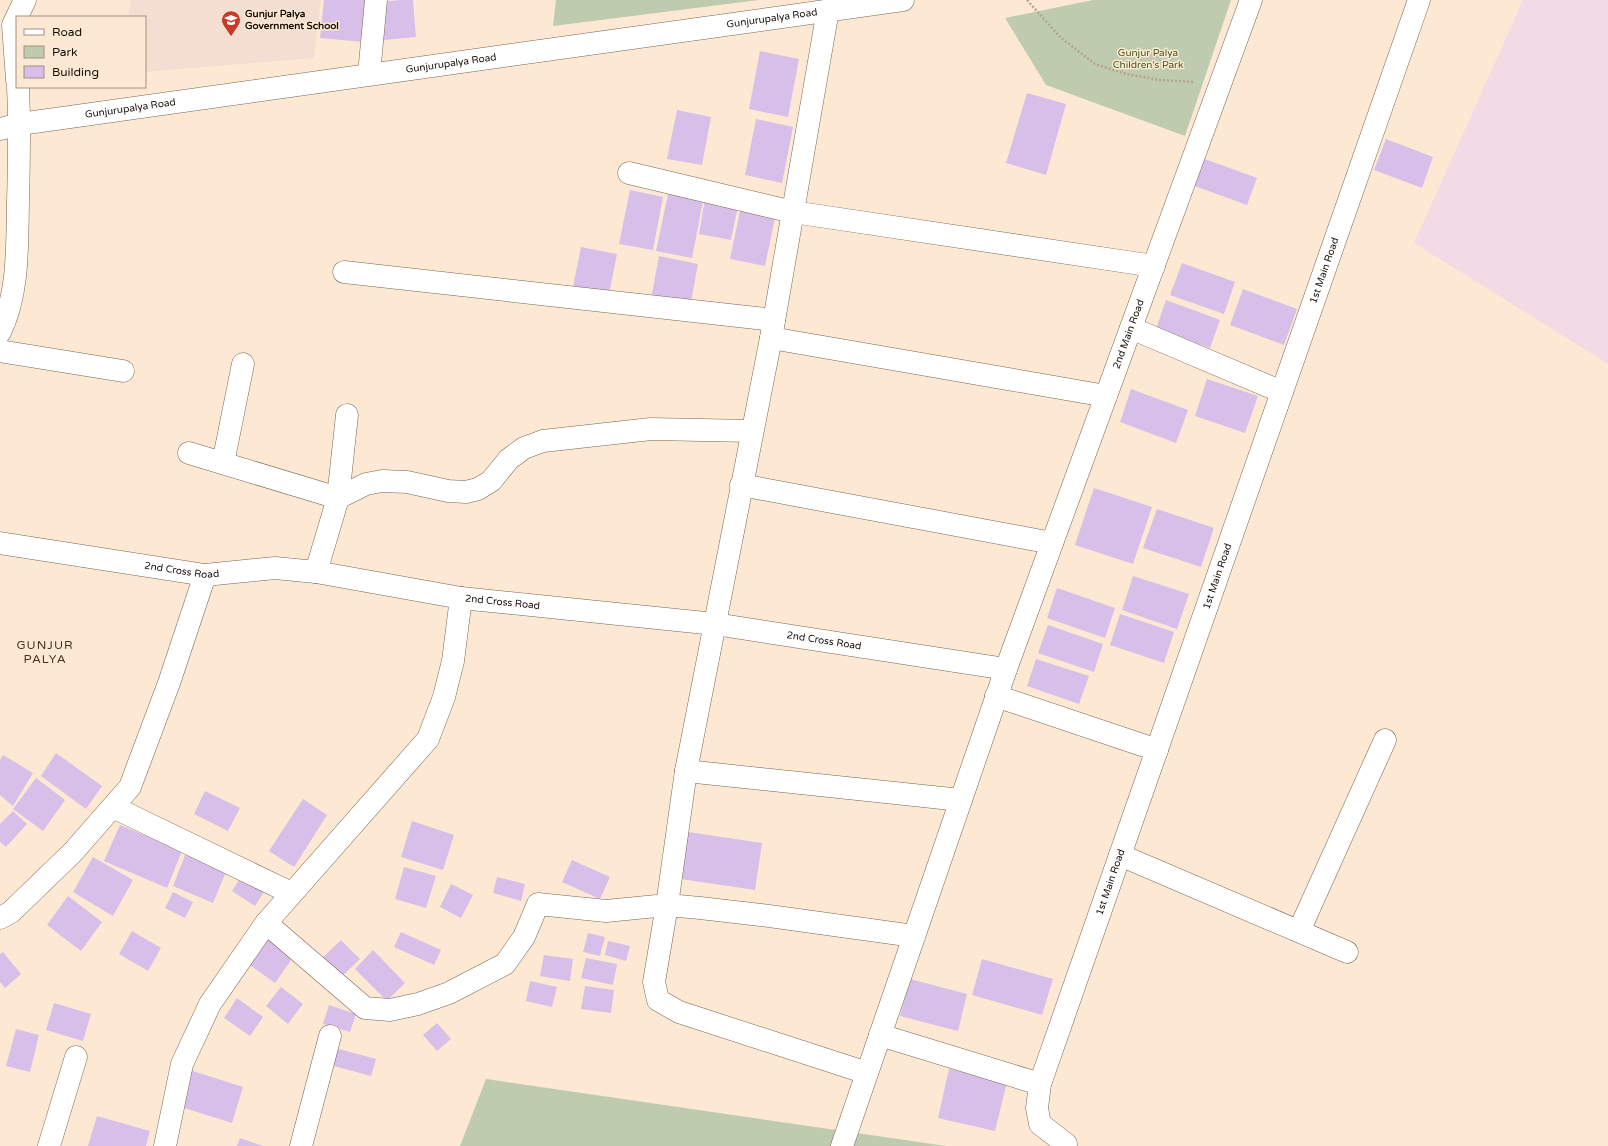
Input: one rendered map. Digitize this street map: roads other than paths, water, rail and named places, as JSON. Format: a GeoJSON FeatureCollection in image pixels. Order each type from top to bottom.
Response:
{"type":"FeatureCollection","features":[{"type":"Feature","properties":{"kind":"street"},"geometry":{"type":"LineString","coordinates":[[17,16],[25,0]]}},
{"type":"Feature","properties":{"kind":"street"},"geometry":{"type":"LineString","coordinates":[[369,74],[376,0]]}},
{"type":"Feature","properties":{"kind":"street","name":"Gunjurupalya Road"},"geometry":{"type":"LineString","coordinates":[[10,126],[369,74],[904,0]]}},
{"type":"Feature","properties":{"kind":"street","name":"2nd Main Road"},"geometry":{"type":"LineString","coordinates":[[842,1146],[996,696],[1251,0]]}},
{"type":"Feature","properties":{"kind":"street","name":"1st Main Road"},"geometry":{"type":"LineString","coordinates":[[1066,1144],[1040,1124],[1037,1108],[1040,1084],[1419,0]]}},
{"type":"Feature","properties":{"kind":"street"},"geometry":{"type":"LineString","coordinates":[[828,10],[772,329],[686,772],[667,905],[654,982],[658,1000],[679,1012],[867,1074]]}},
{"type":"Feature","properties":{"kind":"street"},"geometry":{"type":"LineString","coordinates":[[16,19],[13,25],[16,66]]}},
{"type":"Feature","properties":{"kind":"street"},"geometry":{"type":"LineString","coordinates":[[0,332],[8,312],[17,263],[10,126],[18,88]]}},
{"type":"Feature","properties":{"kind":"street"},"geometry":{"type":"LineString","coordinates":[[629,173],[793,212],[1154,266]]}},
{"type":"Feature","properties":{"kind":"street"},"geometry":{"type":"LineString","coordinates":[[344,272],[772,329],[1106,396]]}},
{"type":"Feature","properties":{"kind":"street"},"geometry":{"type":"LineString","coordinates":[[1131,328],[1282,392]]}},
{"type":"Feature","properties":{"kind":"street"},"geometry":{"type":"LineString","coordinates":[[0,351],[123,371]]}},
{"type":"Feature","properties":{"kind":"street"},"geometry":{"type":"LineString","coordinates":[[223,463],[243,364]]}},
{"type":"Feature","properties":{"kind":"street"},"geometry":{"type":"LineString","coordinates":[[316,572],[338,498],[347,415]]}},
{"type":"Feature","properties":{"kind":"street"},"geometry":{"type":"LineString","coordinates":[[189,453],[338,498],[366,484],[382,481],[407,482],[448,491],[466,492],[478,489],[491,482],[509,459],[524,448],[542,441],[651,429],[752,430]]}},
{"type":"Feature","properties":{"kind":"street"},"geometry":{"type":"LineString","coordinates":[[741,485],[1052,543]]}},
{"type":"Feature","properties":{"kind":"street","name":"2nd Cross Road"},"geometry":{"type":"LineString","coordinates":[[0,543],[205,575],[275,568],[316,572],[461,598],[715,624],[1006,669]]}},
{"type":"Feature","properties":{"kind":"street"},"geometry":{"type":"LineString","coordinates":[[0,918],[11,912],[73,852],[130,787],[169,683],[205,575]]}},
{"type":"Feature","properties":{"kind":"street"},"geometry":{"type":"LineString","coordinates":[[165,1146],[182,1064],[210,1004],[266,923],[428,739],[444,697],[453,661],[461,598]]}},
{"type":"Feature","properties":{"kind":"street"},"geometry":{"type":"LineString","coordinates":[[996,696],[1157,750]]}},
{"type":"Feature","properties":{"kind":"street"},"geometry":{"type":"LineString","coordinates":[[1299,931],[1386,740]]}},
{"type":"Feature","properties":{"kind":"street"},"geometry":{"type":"LineString","coordinates":[[686,772],[961,800]]}},
{"type":"Feature","properties":{"kind":"street"},"geometry":{"type":"LineString","coordinates":[[113,807],[291,893]]}},
{"type":"Feature","properties":{"kind":"street"},"geometry":{"type":"LineString","coordinates":[[1120,855],[1347,952]]}},
{"type":"Feature","properties":{"kind":"street"},"geometry":{"type":"LineString","coordinates":[[266,923],[365,1008],[390,1010],[418,1004],[449,993],[505,964],[524,937],[538,904],[606,911],[667,905],[769,916],[914,936]]}},
{"type":"Feature","properties":{"kind":"street"},"geometry":{"type":"LineString","coordinates":[[880,1035],[1040,1084]]}},
{"type":"Feature","properties":{"kind":"street"},"geometry":{"type":"LineString","coordinates":[[301,1146],[330,1036]]}},
{"type":"Feature","properties":{"kind":"street"},"geometry":{"type":"LineString","coordinates":[[49,1146],[76,1058]]}},
{"type":"Feature","properties":{"kind":"place","name":"Gunjur Palya Government School"},"geometry":{"type":"Point","coordinates":[231,37]}},
{"type":"Feature","properties":{"kind":"district","name":"GUNJUR PALYA"},"geometry":{"type":"Point","coordinates":[45,652]}},
{"type":"Feature","properties":{"kind":"park label","name":"Gunjur Palya Children's Park"},"geometry":{"type":"Point","coordinates":[1148,58]}}]}
